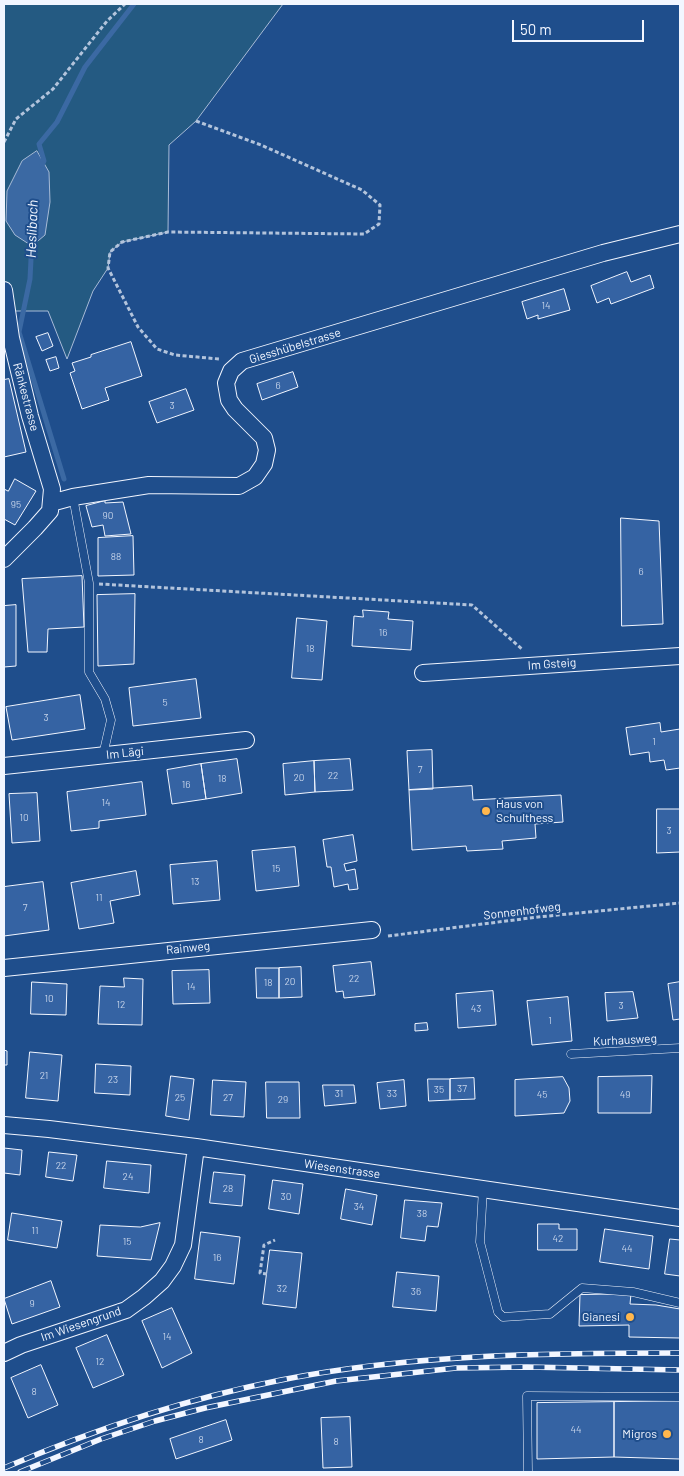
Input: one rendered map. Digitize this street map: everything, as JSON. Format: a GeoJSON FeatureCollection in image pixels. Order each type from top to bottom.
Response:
{"type":"FeatureCollection","features":[{"type":"Feature","properties":{"kind":"street","name":"Giesshübelstrasse"},"geometry":{"type":"LineString","coordinates":[[52,503],[74,497],[149,485],[239,486],[255,477],[264,464],[267,450],[264,438],[228,400],[226,383],[231,371],[242,361],[603,253],[680,234]]}},
{"type":"Feature","properties":{"kind":"street","name":"Ränkestrasse"},"geometry":{"type":"LineString","coordinates":[[4,290],[7,339],[52,489],[52,503]]}},
{"type":"Feature","properties":{"kind":"street"},"geometry":{"type":"LineString","coordinates":[[4,559],[50,511],[52,503]]}},
{"type":"Feature","properties":{"kind":"street","name":"Im Gsteig"},"geometry":{"type":"LineString","coordinates":[[424,673],[680,656]]}},
{"type":"Feature","properties":{"kind":"street","name":"Im Lägi"},"geometry":{"type":"LineString","coordinates":[[4,766],[246,740]]}},
{"type":"Feature","properties":{"kind":"street","name":"Rainweg"},"geometry":{"type":"LineString","coordinates":[[4,968],[372,930]]}},
{"type":"Feature","properties":{"kind":"street","name":"Wiesenstrasse"},"geometry":{"type":"LineString","coordinates":[[4,1125],[196,1147],[680,1218]]}},
{"type":"Feature","properties":{"kind":"street","name":"Im Wiesengrund"},"geometry":{"type":"LineString","coordinates":[[4,1353],[21,1344],[126,1310],[162,1281],[173,1266],[182,1246],[196,1147]]}},
{"type":"Feature","properties":{"kind":"lane"},"geometry":{"type":"LineString","coordinates":[[74,497],[89,583],[89,672],[106,699],[111,720],[102,755]]}},
{"type":"Feature","properties":{"kind":"lane","name":"Kurhausweg"},"geometry":{"type":"LineString","coordinates":[[571,1054],[680,1048]]}},
{"type":"Feature","properties":{"kind":"lane"},"geometry":{"type":"LineString","coordinates":[[483,1188],[480,1242],[498,1312],[503,1317],[550,1314],[582,1288],[633,1292],[680,1303]]}},
{"type":"Feature","properties":{"kind":"lane"},"geometry":{"type":"LineString","coordinates":[[528,1472],[527,1396],[680,1397]]}},
{"type":"Feature","properties":{"kind":"path"},"geometry":{"type":"LineString","coordinates":[[4,142],[16,119],[53,90],[107,21],[125,4]]}},
{"type":"Feature","properties":{"kind":"path"},"geometry":{"type":"LineString","coordinates":[[196,121],[261,145],[362,190],[380,205],[380,224],[364,234],[168,232],[122,242],[110,252],[108,268],[138,327],[157,349],[175,355],[242,361]]}},
{"type":"Feature","properties":{"kind":"path"},"geometry":{"type":"LineString","coordinates":[[89,583],[472,605],[540,665]]}},
{"type":"Feature","properties":{"kind":"path","name":"Sonnenhofweg"},"geometry":{"type":"LineString","coordinates":[[372,930],[373,938],[547,916],[680,903]]}},
{"type":"Feature","properties":{"kind":"path"},"geometry":{"type":"LineString","coordinates":[[267,1274],[260,1273],[264,1245],[275,1240]]}},
{"type":"Feature","properties":{"kind":"shaded area"},"geometry":{"type":"Polygon","coordinates":[[[4,4],[283,4],[196,121],[169,145],[168,232],[122,242],[110,252],[108,268],[93,291],[67,359],[48,311],[7,311],[4,290],[4,4]]]}},
{"type":"Feature","properties":{"kind":"water"},"geometry":{"type":"Polygon","coordinates":[[[37,151],[49,172],[50,202],[45,235],[32,246],[15,235],[6,221],[7,191],[22,161],[37,151]]]}},
{"type":"Feature","properties":{"kind":"building"},"geometry":{"type":"Polygon","coordinates":[[[627,272],[631,282],[650,275],[654,288],[611,304],[609,298],[597,303],[591,286],[627,272]]]}},
{"type":"Feature","properties":{"kind":"building"},"geometry":{"type":"Polygon","coordinates":[[[564,289],[570,310],[538,319],[538,315],[527,319],[522,302],[564,289]]]}},
{"type":"Feature","properties":{"kind":"building"},"geometry":{"type":"Polygon","coordinates":[[[48,333],[53,346],[42,351],[36,337],[48,333]]]}},
{"type":"Feature","properties":{"kind":"building"},"geometry":{"type":"Polygon","coordinates":[[[131,342],[142,376],[105,388],[109,400],[82,409],[70,373],[75,371],[72,363],[131,342]]]}},
{"type":"Feature","properties":{"kind":"building"},"geometry":{"type":"Polygon","coordinates":[[[56,357],[59,368],[50,371],[46,360],[56,357]]]}},
{"type":"Feature","properties":{"kind":"building"},"geometry":{"type":"Polygon","coordinates":[[[293,372],[298,387],[262,400],[257,384],[293,372]]]}},
{"type":"Feature","properties":{"kind":"building"},"geometry":{"type":"Polygon","coordinates":[[[9,379],[26,452],[4,457],[4,380],[9,379]]]}},
{"type":"Feature","properties":{"kind":"building"},"geometry":{"type":"Polygon","coordinates":[[[186,389],[194,410],[157,423],[149,402],[186,389]]]}},
{"type":"Feature","properties":{"kind":"building"},"geometry":{"type":"Polygon","coordinates":[[[15,479],[36,491],[15,525],[4,519],[4,489],[8,491],[15,479]]]}},
{"type":"Feature","properties":{"kind":"building"},"geometry":{"type":"Polygon","coordinates":[[[105,501],[105,503],[123,502],[131,534],[105,536],[103,525],[92,527],[86,506],[105,501]]]}},
{"type":"Feature","properties":{"kind":"building"},"geometry":{"type":"Polygon","coordinates":[[[621,518],[659,521],[663,624],[622,626],[621,518]]]}},
{"type":"Feature","properties":{"kind":"building"},"geometry":{"type":"Polygon","coordinates":[[[133,536],[134,575],[98,576],[98,538],[133,536]]]}},
{"type":"Feature","properties":{"kind":"building"},"geometry":{"type":"Polygon","coordinates":[[[82,576],[84,627],[48,629],[47,652],[28,652],[22,579],[82,576]]]}},
{"type":"Feature","properties":{"kind":"building"},"geometry":{"type":"Polygon","coordinates":[[[135,594],[134,664],[98,666],[97,595],[135,594]]]}},
{"type":"Feature","properties":{"kind":"building"},"geometry":{"type":"Polygon","coordinates":[[[16,605],[16,666],[4,667],[4,606],[16,605]]]}},
{"type":"Feature","properties":{"kind":"building"},"geometry":{"type":"Polygon","coordinates":[[[363,610],[389,612],[388,619],[413,621],[411,650],[352,646],[354,616],[363,617],[363,610]]]}},
{"type":"Feature","properties":{"kind":"building"},"geometry":{"type":"Polygon","coordinates":[[[297,618],[327,621],[322,680],[292,678],[297,618]]]}},
{"type":"Feature","properties":{"kind":"building"},"geometry":{"type":"Polygon","coordinates":[[[196,679],[201,718],[133,726],[129,688],[196,679]]]}},
{"type":"Feature","properties":{"kind":"building"},"geometry":{"type":"Polygon","coordinates":[[[80,695],[85,729],[12,740],[6,707],[80,695]]]}},
{"type":"Feature","properties":{"kind":"building"},"geometry":{"type":"Polygon","coordinates":[[[660,723],[661,732],[680,729],[680,768],[666,770],[664,760],[650,762],[649,752],[630,755],[626,728],[660,723]]]}},
{"type":"Feature","properties":{"kind":"building"},"geometry":{"type":"Polygon","coordinates":[[[432,750],[433,789],[409,790],[407,751],[432,750]]]}},
{"type":"Feature","properties":{"kind":"building"},"geometry":{"type":"Polygon","coordinates":[[[237,759],[242,793],[206,799],[201,764],[237,759]]]}},
{"type":"Feature","properties":{"kind":"building"},"geometry":{"type":"Polygon","coordinates":[[[350,759],[353,790],[315,792],[314,761],[350,759]]]}},
{"type":"Feature","properties":{"kind":"building"},"geometry":{"type":"Polygon","coordinates":[[[314,761],[315,792],[285,795],[283,764],[314,761]]]}},
{"type":"Feature","properties":{"kind":"building"},"geometry":{"type":"Polygon","coordinates":[[[201,764],[206,799],[172,804],[167,770],[201,764]]]}},
{"type":"Feature","properties":{"kind":"building"},"geometry":{"type":"Polygon","coordinates":[[[142,782],[146,815],[99,821],[99,828],[71,831],[67,792],[142,782]]]}},
{"type":"Feature","properties":{"kind":"building","name":"Haus von Schulthess"},"geometry":{"type":"Polygon","coordinates":[[[472,786],[473,800],[561,795],[563,822],[535,824],[536,838],[502,841],[503,849],[467,851],[466,846],[412,850],[409,790],[472,786]]]}},
{"type":"Feature","properties":{"kind":"building"},"geometry":{"type":"Polygon","coordinates":[[[37,793],[40,841],[12,843],[9,794],[37,793]]]}},
{"type":"Feature","properties":{"kind":"building"},"geometry":{"type":"Polygon","coordinates":[[[657,809],[680,809],[680,852],[657,853],[657,809]]]}},
{"type":"Feature","properties":{"kind":"building"},"geometry":{"type":"Polygon","coordinates":[[[353,835],[357,861],[344,864],[346,871],[355,869],[358,889],[349,890],[348,884],[334,887],[331,867],[327,867],[323,840],[353,835]]]}},
{"type":"Feature","properties":{"kind":"building"},"geometry":{"type":"Polygon","coordinates":[[[295,847],[299,886],[256,891],[252,851],[295,847]]]}},
{"type":"Feature","properties":{"kind":"building"},"geometry":{"type":"Polygon","coordinates":[[[217,861],[220,900],[173,904],[170,865],[217,861]]]}},
{"type":"Feature","properties":{"kind":"building"},"geometry":{"type":"Polygon","coordinates":[[[136,871],[140,895],[110,901],[114,923],[79,929],[71,883],[136,871]]]}},
{"type":"Feature","properties":{"kind":"building"},"geometry":{"type":"Polygon","coordinates":[[[43,882],[49,930],[4,936],[4,887],[43,882]]]}},
{"type":"Feature","properties":{"kind":"building"},"geometry":{"type":"Polygon","coordinates":[[[371,962],[375,995],[344,998],[343,991],[336,992],[333,966],[371,962]]]}},
{"type":"Feature","properties":{"kind":"building"},"geometry":{"type":"Polygon","coordinates":[[[301,967],[302,997],[279,998],[279,968],[301,967]]]}},
{"type":"Feature","properties":{"kind":"building"},"geometry":{"type":"Polygon","coordinates":[[[256,968],[279,968],[279,998],[257,998],[256,968]]]}},
{"type":"Feature","properties":{"kind":"building"},"geometry":{"type":"Polygon","coordinates":[[[209,970],[210,1003],[173,1004],[172,971],[209,970]]]}},
{"type":"Feature","properties":{"kind":"building"},"geometry":{"type":"Polygon","coordinates":[[[124,978],[143,979],[142,1025],[98,1024],[100,986],[124,987],[124,978]]]}},
{"type":"Feature","properties":{"kind":"building"},"geometry":{"type":"Polygon","coordinates":[[[32,982],[67,984],[66,1015],[31,1014],[32,982]]]}},
{"type":"Feature","properties":{"kind":"building"},"geometry":{"type":"Polygon","coordinates":[[[680,982],[680,1019],[673,1020],[668,984],[680,982]]]}},
{"type":"Feature","properties":{"kind":"building"},"geometry":{"type":"Polygon","coordinates":[[[493,991],[496,1025],[458,1028],[456,994],[493,991]]]}},
{"type":"Feature","properties":{"kind":"building"},"geometry":{"type":"Polygon","coordinates":[[[633,992],[638,1018],[607,1021],[605,993],[633,992]]]}},
{"type":"Feature","properties":{"kind":"building"},"geometry":{"type":"Polygon","coordinates":[[[568,997],[572,1041],[532,1045],[527,1001],[568,997]]]}},
{"type":"Feature","properties":{"kind":"building"},"geometry":{"type":"Polygon","coordinates":[[[427,1023],[428,1030],[415,1031],[415,1024],[427,1023]]]}},
{"type":"Feature","properties":{"kind":"building"},"geometry":{"type":"Polygon","coordinates":[[[4,1050],[7,1051],[7,1065],[4,1065],[4,1050]]]}},
{"type":"Feature","properties":{"kind":"building"},"geometry":{"type":"Polygon","coordinates":[[[30,1052],[62,1055],[58,1101],[26,1098],[30,1052]]]}},
{"type":"Feature","properties":{"kind":"building"},"geometry":{"type":"Polygon","coordinates":[[[96,1064],[131,1066],[130,1095],[95,1093],[96,1064]]]}},
{"type":"Feature","properties":{"kind":"building"},"geometry":{"type":"Polygon","coordinates":[[[171,1076],[194,1079],[189,1120],[166,1116],[171,1076]]]}},
{"type":"Feature","properties":{"kind":"building"},"geometry":{"type":"Polygon","coordinates":[[[652,1076],[651,1113],[598,1113],[598,1077],[652,1076]]]}},
{"type":"Feature","properties":{"kind":"building"},"geometry":{"type":"Polygon","coordinates":[[[563,1077],[569,1088],[570,1101],[564,1113],[515,1116],[515,1080],[563,1077]]]}},
{"type":"Feature","properties":{"kind":"building"},"geometry":{"type":"Polygon","coordinates":[[[474,1078],[475,1099],[450,1100],[450,1079],[474,1078]]]}},
{"type":"Feature","properties":{"kind":"building"},"geometry":{"type":"Polygon","coordinates":[[[428,1079],[450,1079],[450,1100],[429,1101],[428,1079]]]}},
{"type":"Feature","properties":{"kind":"building"},"geometry":{"type":"Polygon","coordinates":[[[213,1080],[246,1082],[244,1117],[211,1115],[213,1080]]]}},
{"type":"Feature","properties":{"kind":"building"},"geometry":{"type":"Polygon","coordinates":[[[404,1080],[406,1106],[380,1109],[377,1083],[404,1080]]]}},
{"type":"Feature","properties":{"kind":"building"},"geometry":{"type":"Polygon","coordinates":[[[266,1082],[299,1082],[300,1118],[267,1118],[266,1082]]]}},
{"type":"Feature","properties":{"kind":"building"},"geometry":{"type":"Polygon","coordinates":[[[323,1085],[354,1085],[356,1103],[325,1106],[323,1085]]]}},
{"type":"Feature","properties":{"kind":"building"},"geometry":{"type":"Polygon","coordinates":[[[4,1148],[22,1150],[20,1175],[4,1173],[4,1148]]]}},
{"type":"Feature","properties":{"kind":"building"},"geometry":{"type":"Polygon","coordinates":[[[49,1152],[77,1155],[73,1181],[46,1177],[49,1152]]]}},
{"type":"Feature","properties":{"kind":"building"},"geometry":{"type":"Polygon","coordinates":[[[107,1161],[151,1165],[149,1193],[104,1188],[107,1161]]]}},
{"type":"Feature","properties":{"kind":"building"},"geometry":{"type":"Polygon","coordinates":[[[214,1172],[245,1175],[242,1206],[210,1203],[214,1172]]]}},
{"type":"Feature","properties":{"kind":"building"},"geometry":{"type":"Polygon","coordinates":[[[273,1180],[303,1184],[299,1214],[269,1209],[273,1180]]]}},
{"type":"Feature","properties":{"kind":"building"},"geometry":{"type":"Polygon","coordinates":[[[346,1189],[377,1195],[372,1225],[341,1219],[346,1189]]]}},
{"type":"Feature","properties":{"kind":"building"},"geometry":{"type":"Polygon","coordinates":[[[405,1200],[442,1203],[438,1227],[427,1226],[425,1241],[401,1238],[405,1200]]]}},
{"type":"Feature","properties":{"kind":"building"},"geometry":{"type":"Polygon","coordinates":[[[12,1213],[62,1221],[57,1248],[8,1240],[12,1213]]]}},
{"type":"Feature","properties":{"kind":"building"},"geometry":{"type":"Polygon","coordinates":[[[160,1223],[151,1260],[97,1256],[100,1225],[140,1227],[160,1223]]]}},
{"type":"Feature","properties":{"kind":"building"},"geometry":{"type":"Polygon","coordinates":[[[538,1224],[559,1224],[559,1229],[577,1229],[577,1250],[538,1250],[538,1224]]]}},
{"type":"Feature","properties":{"kind":"building"},"geometry":{"type":"Polygon","coordinates":[[[605,1229],[653,1236],[649,1269],[600,1262],[605,1229]]]}},
{"type":"Feature","properties":{"kind":"building"},"geometry":{"type":"Polygon","coordinates":[[[201,1232],[240,1237],[234,1284],[195,1279],[201,1232]]]}},
{"type":"Feature","properties":{"kind":"building"},"geometry":{"type":"Polygon","coordinates":[[[670,1239],[680,1240],[680,1276],[665,1274],[670,1239]]]}},
{"type":"Feature","properties":{"kind":"building"},"geometry":{"type":"Polygon","coordinates":[[[270,1250],[302,1253],[296,1308],[263,1304],[270,1250]]]}},
{"type":"Feature","properties":{"kind":"building"},"geometry":{"type":"Polygon","coordinates":[[[397,1272],[439,1276],[436,1311],[393,1307],[397,1272]]]}},
{"type":"Feature","properties":{"kind":"building"},"geometry":{"type":"Polygon","coordinates":[[[51,1281],[60,1307],[12,1324],[4,1299],[51,1281]]]}},
{"type":"Feature","properties":{"kind":"building","name":"Gianesi"},"geometry":{"type":"Polygon","coordinates":[[[631,1294],[630,1304],[656,1305],[680,1309],[680,1338],[629,1337],[629,1325],[579,1326],[580,1295],[631,1294]]]}},
{"type":"Feature","properties":{"kind":"building"},"geometry":{"type":"Polygon","coordinates":[[[172,1308],[192,1353],[162,1368],[142,1321],[172,1308]]]}},
{"type":"Feature","properties":{"kind":"building"},"geometry":{"type":"Polygon","coordinates":[[[107,1335],[124,1375],[93,1388],[76,1348],[107,1335]]]}},
{"type":"Feature","properties":{"kind":"building"},"geometry":{"type":"Polygon","coordinates":[[[41,1365],[58,1405],[28,1418],[11,1378],[41,1365]]]}},
{"type":"Feature","properties":{"kind":"building"},"geometry":{"type":"Polygon","coordinates":[[[680,1401],[680,1459],[614,1457],[614,1402],[680,1401]]]}},
{"type":"Feature","properties":{"kind":"building"},"geometry":{"type":"Polygon","coordinates":[[[614,1402],[614,1457],[537,1459],[537,1403],[614,1402]]]}},
{"type":"Feature","properties":{"kind":"building"},"geometry":{"type":"Polygon","coordinates":[[[350,1417],[352,1467],[323,1468],[321,1418],[350,1417]]]}},
{"type":"Feature","properties":{"kind":"building"},"geometry":{"type":"Polygon","coordinates":[[[226,1420],[232,1440],[176,1459],[170,1439],[226,1420]]]}},
{"type":"Feature","properties":{"kind":"waterway","name":"Heslibach"},"geometry":{"type":"LineString","coordinates":[[42,165],[44,161],[39,144],[57,122],[85,67],[134,4]]}},
{"type":"Feature","properties":{"kind":"waterway","name":"Heslibach"},"geometry":{"type":"LineString","coordinates":[[32,239],[30,279],[19,332],[64,479]]}},
{"type":"Feature","properties":{"kind":"railway"},"geometry":{"type":"LineString","coordinates":[[4,1468],[105,1428],[175,1406],[245,1388],[330,1371],[430,1360],[480,1357],[680,1353]]}},
{"type":"Feature","properties":{"kind":"railway"},"geometry":{"type":"LineString","coordinates":[[20,1472],[101,1439],[155,1421],[205,1408],[336,1381],[456,1368],[527,1367],[680,1370]]}},
{"type":"Feature","properties":{"kind":"place","name":"Haus von Schulthess"},"geometry":{"type":"Point","coordinates":[486,811]}},
{"type":"Feature","properties":{"kind":"place","name":"Gianesi"},"geometry":{"type":"Point","coordinates":[630,1317]}},
{"type":"Feature","properties":{"kind":"place","name":"Migros"},"geometry":{"type":"Point","coordinates":[667,1434]}}]}
